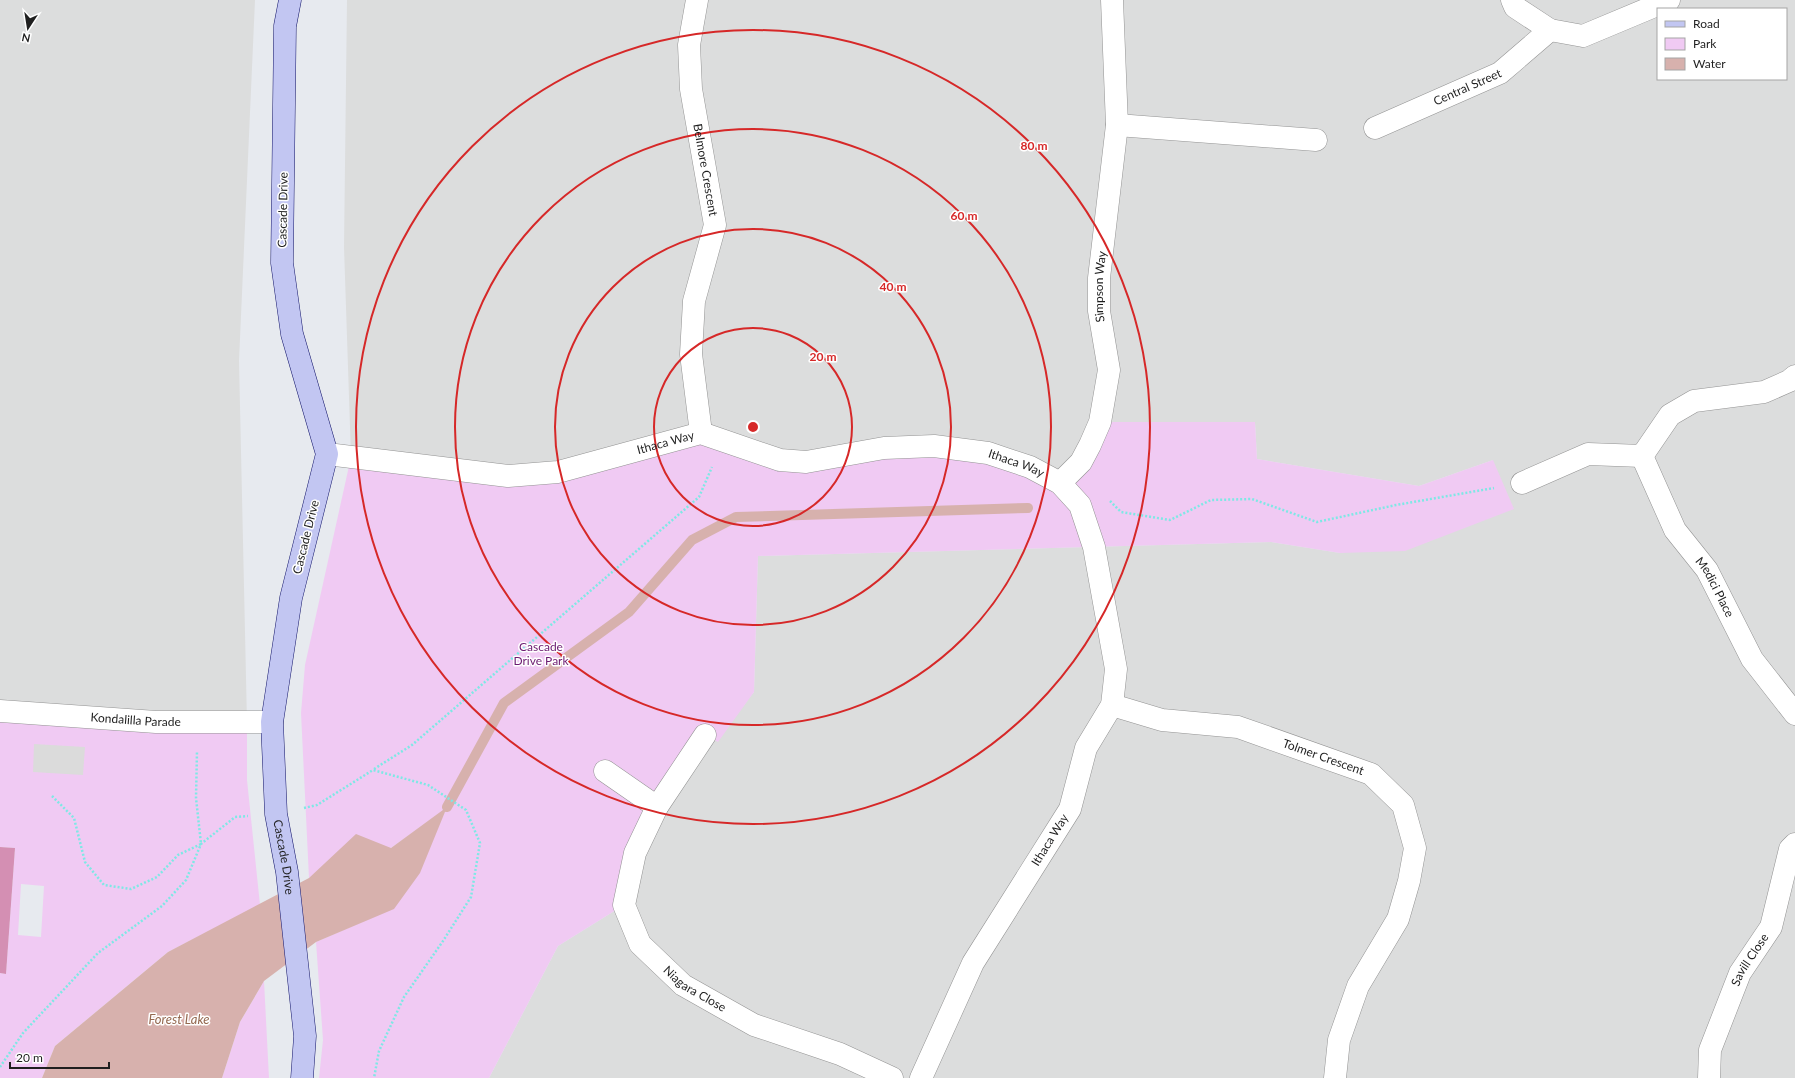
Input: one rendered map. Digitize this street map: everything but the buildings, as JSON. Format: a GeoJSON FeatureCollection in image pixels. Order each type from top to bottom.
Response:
{"type":"FeatureCollection","features":[{"type":"Feature","properties":{"kind":"street","name":"Cascade Drive"},"geometry":{"type":"LineString","coordinates":[[290,0],[285,26],[282,264],[292,334],[327,454],[291,598],[272,722],[276,814],[287,872],[305,1036],[302,1078]]}},
{"type":"Feature","properties":{"kind":"street","name":"Belmore Crescent"},"geometry":{"type":"LineString","coordinates":[[697,0],[689,45],[691,89],[715,225],[694,301],[691,354],[701,434]]}},
{"type":"Feature","properties":{"kind":"street","name":"Simpson Way"},"geometry":{"type":"LineString","coordinates":[[1060,483],[1081,462],[1095,434],[1100,422],[1109,370],[1099,311],[1099,278],[1117,125],[1112,0]]}},
{"type":"Feature","properties":{"kind":"street"},"geometry":{"type":"LineString","coordinates":[[1512,0],[1515,7],[1550,30],[1583,36],[1669,0]]}},
{"type":"Feature","properties":{"kind":"street","name":"Central Street"},"geometry":{"type":"LineString","coordinates":[[1375,128],[1500,73],[1550,30]]}},
{"type":"Feature","properties":{"kind":"street"},"geometry":{"type":"LineString","coordinates":[[1117,125],[1316,140]]}},
{"type":"Feature","properties":{"kind":"street"},"geometry":{"type":"LineString","coordinates":[[1522,483],[1588,454],[1642,456],[1670,415],[1694,401],[1764,392],[1789,381],[1795,376]]}},
{"type":"Feature","properties":{"kind":"street","name":"Ithaca Way"},"geometry":{"type":"LineString","coordinates":[[327,454],[508,476],[558,472],[701,434],[780,460],[806,462],[884,448],[934,446],[988,454],[1030,468],[1060,483],[1080,505],[1094,547],[1116,669],[1112,705],[1086,748],[1070,809],[973,962],[920,1078]]}},
{"type":"Feature","properties":{"kind":"street","name":"Medici Place"},"geometry":{"type":"LineString","coordinates":[[1642,456],[1675,530],[1707,570],[1752,659],[1795,714]]}},
{"type":"Feature","properties":{"kind":"street","name":"Tolmer Crescent"},"geometry":{"type":"LineString","coordinates":[[1112,705],[1162,720],[1238,726],[1371,774],[1403,805],[1415,848],[1409,881],[1398,919],[1358,986],[1339,1040],[1335,1078]]}},
{"type":"Feature","properties":{"kind":"street","name":"Kondalilla Parade"},"geometry":{"type":"LineString","coordinates":[[0,711],[156,722],[272,722]]}},
{"type":"Feature","properties":{"kind":"street","name":"Niagara Close"},"geometry":{"type":"LineString","coordinates":[[705,735],[657,807],[635,854],[624,905],[640,944],[683,985],[754,1025],[840,1054],[892,1078]]}},
{"type":"Feature","properties":{"kind":"street"},"geometry":{"type":"LineString","coordinates":[[606,771],[657,807]]}},
{"type":"Feature","properties":{"kind":"street","name":"Savill Close"},"geometry":{"type":"LineString","coordinates":[[1709,1078],[1710,1050],[1740,973],[1771,927],[1790,849],[1795,844]]}},
{"type":"Feature","properties":{"kind":"path"},"geometry":{"type":"LineString","coordinates":[[52,796],[74,818],[85,862],[104,885],[131,889],[157,877],[178,855],[200,844],[235,817],[276,814],[317,805],[412,745],[699,497],[724,441]]}},
{"type":"Feature","properties":{"kind":"path"},"geometry":{"type":"LineString","coordinates":[[1107,498],[1121,512],[1170,520],[1211,500],[1252,500],[1317,522],[1396,505],[1522,483]]}},
{"type":"Feature","properties":{"kind":"path"},"geometry":{"type":"LineString","coordinates":[[0,1066],[23,1033],[98,953],[162,906],[186,880],[200,844],[196,798],[198,722]]}},
{"type":"Feature","properties":{"kind":"path"},"geometry":{"type":"LineString","coordinates":[[374,770],[428,785],[466,810],[480,843],[471,897],[443,941],[404,997],[379,1051],[374,1078]]}},
{"type":"Feature","properties":{"kind":"shaded area"},"geometry":{"type":"Polygon","coordinates":[[[0,0],[255,0],[239,361],[247,722],[0,711],[0,0]]]}},
{"type":"Feature","properties":{"kind":"shaded area"},"geometry":{"type":"Polygon","coordinates":[[[347,0],[1795,0],[1795,1078],[489,1078],[558,946],[624,905],[657,807],[754,692],[758,556],[1271,542],[1340,553],[1493,460],[1419,486],[1257,459],[1255,422],[1100,422],[1060,483],[558,472],[351,457],[344,247],[347,0]]]}},
{"type":"Feature","properties":{"kind":"shaded area"},"geometry":{"type":"Polygon","coordinates":[[[34,744],[85,747],[83,775],[33,772],[34,744]]]}},
{"type":"Feature","properties":{"kind":"shaded area"},"geometry":{"type":"Polygon","coordinates":[[[0,847],[15,848],[6,974],[0,973],[0,847]]]}},
{"type":"Feature","properties":{"kind":"green space","name":"Cascade Drive Park"},"geometry":{"type":"Polygon","coordinates":[[[1100,422],[1255,422],[1257,459],[1419,486],[1493,460],[1514,509],[1405,551],[1340,553],[1271,542],[758,556],[754,692],[718,742],[706,735],[657,807],[624,905],[558,946],[489,1078],[319,1078],[323,1040],[316,942],[394,908],[447,808],[391,848],[309,878],[301,713],[305,665],[351,457],[508,476],[701,433],[780,460],[934,446],[1060,483],[1100,422]]]}},
{"type":"Feature","properties":{"kind":"green space"},"geometry":{"type":"Polygon","coordinates":[[[0,711],[247,722],[247,780],[260,905],[168,952],[55,1046],[42,1078],[0,1078],[0,973],[6,974],[15,848],[0,847],[0,711]],[[21,884],[18,935],[41,937],[44,886],[21,884]]]}},
{"type":"Feature","properties":{"kind":"green space"},"geometry":{"type":"Polygon","coordinates":[[[264,981],[269,1078],[222,1078],[240,1022],[264,981]]]}},
{"type":"Feature","properties":{"kind":"water","name":"Forest Lake"},"geometry":{"type":"Polygon","coordinates":[[[447,807],[420,873],[394,909],[316,942],[264,981],[240,1022],[222,1078],[42,1078],[55,1046],[168,952],[309,878],[356,834],[391,848],[447,807]]]}},
{"type":"Feature","properties":{"kind":"waterway"},"geometry":{"type":"LineString","coordinates":[[447,807],[504,703],[629,612],[692,540],[736,517],[1028,508]]}}]}
